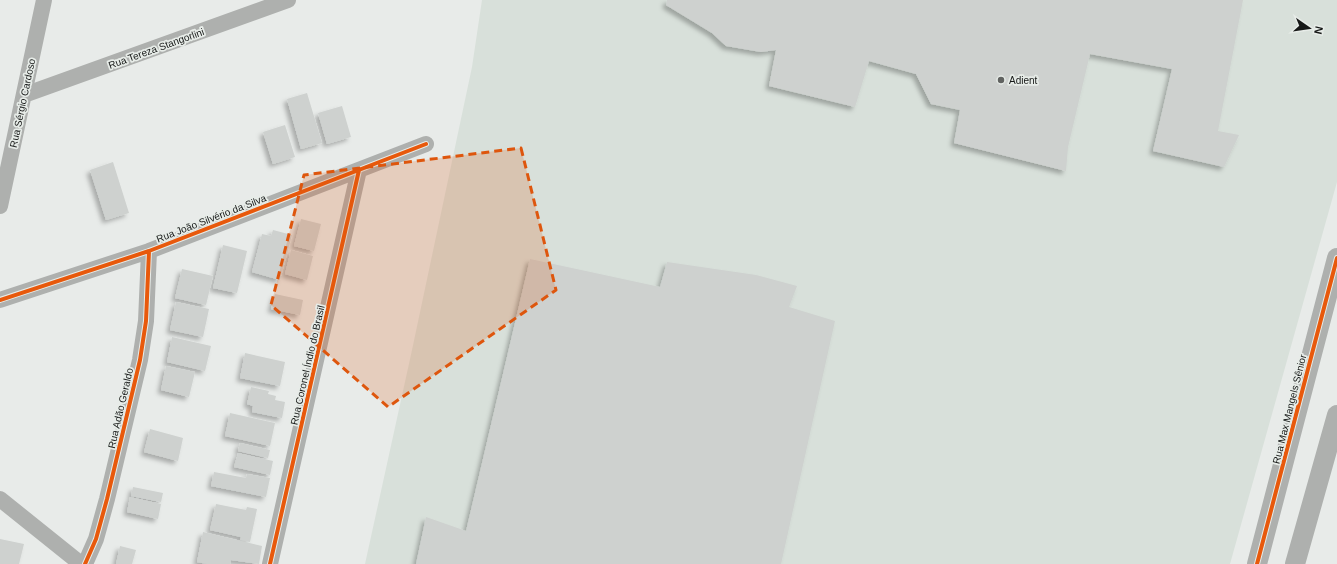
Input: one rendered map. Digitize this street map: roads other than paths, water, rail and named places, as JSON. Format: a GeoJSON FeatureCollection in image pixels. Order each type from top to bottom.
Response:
{"type":"FeatureCollection","features":[{"type":"Feature","properties":{"kind":"street","name":"Rua Sérgio Cardoso"},"geometry":{"type":"LineString","coordinates":[[0,206],[44,0]]}},
{"type":"Feature","properties":{"kind":"street","name":"Rua Tereza Stangorlini"},"geometry":{"type":"LineString","coordinates":[[24,95],[288,0]]}},
{"type":"Feature","properties":{"kind":"street","name":"Rua João Silvério da Silva"},"geometry":{"type":"LineString","coordinates":[[0,300],[149,251],[426,144]]}},
{"type":"Feature","properties":{"kind":"street","name":"Rua Coronel Índio do Brasil"},"geometry":{"type":"LineString","coordinates":[[270,564],[359,170]]}},
{"type":"Feature","properties":{"kind":"street","name":"Rua Adão Geraldo"},"geometry":{"type":"LineString","coordinates":[[85,564],[96,539],[107,499],[140,360],[146,321],[149,251]]}},
{"type":"Feature","properties":{"kind":"street","name":"Rua Max Mangels Sênior"},"geometry":{"type":"LineString","coordinates":[[1257,564],[1337,258]]}},
{"type":"Feature","properties":{"kind":"street"},"geometry":{"type":"LineString","coordinates":[[1295,564],[1337,415]]}},
{"type":"Feature","properties":{"kind":"street"},"geometry":{"type":"LineString","coordinates":[[0,499],[81,564]]}},
{"type":"Feature","properties":{"kind":"place","name":"Adient"},"geometry":{"type":"Point","coordinates":[1001,80]}}]}
